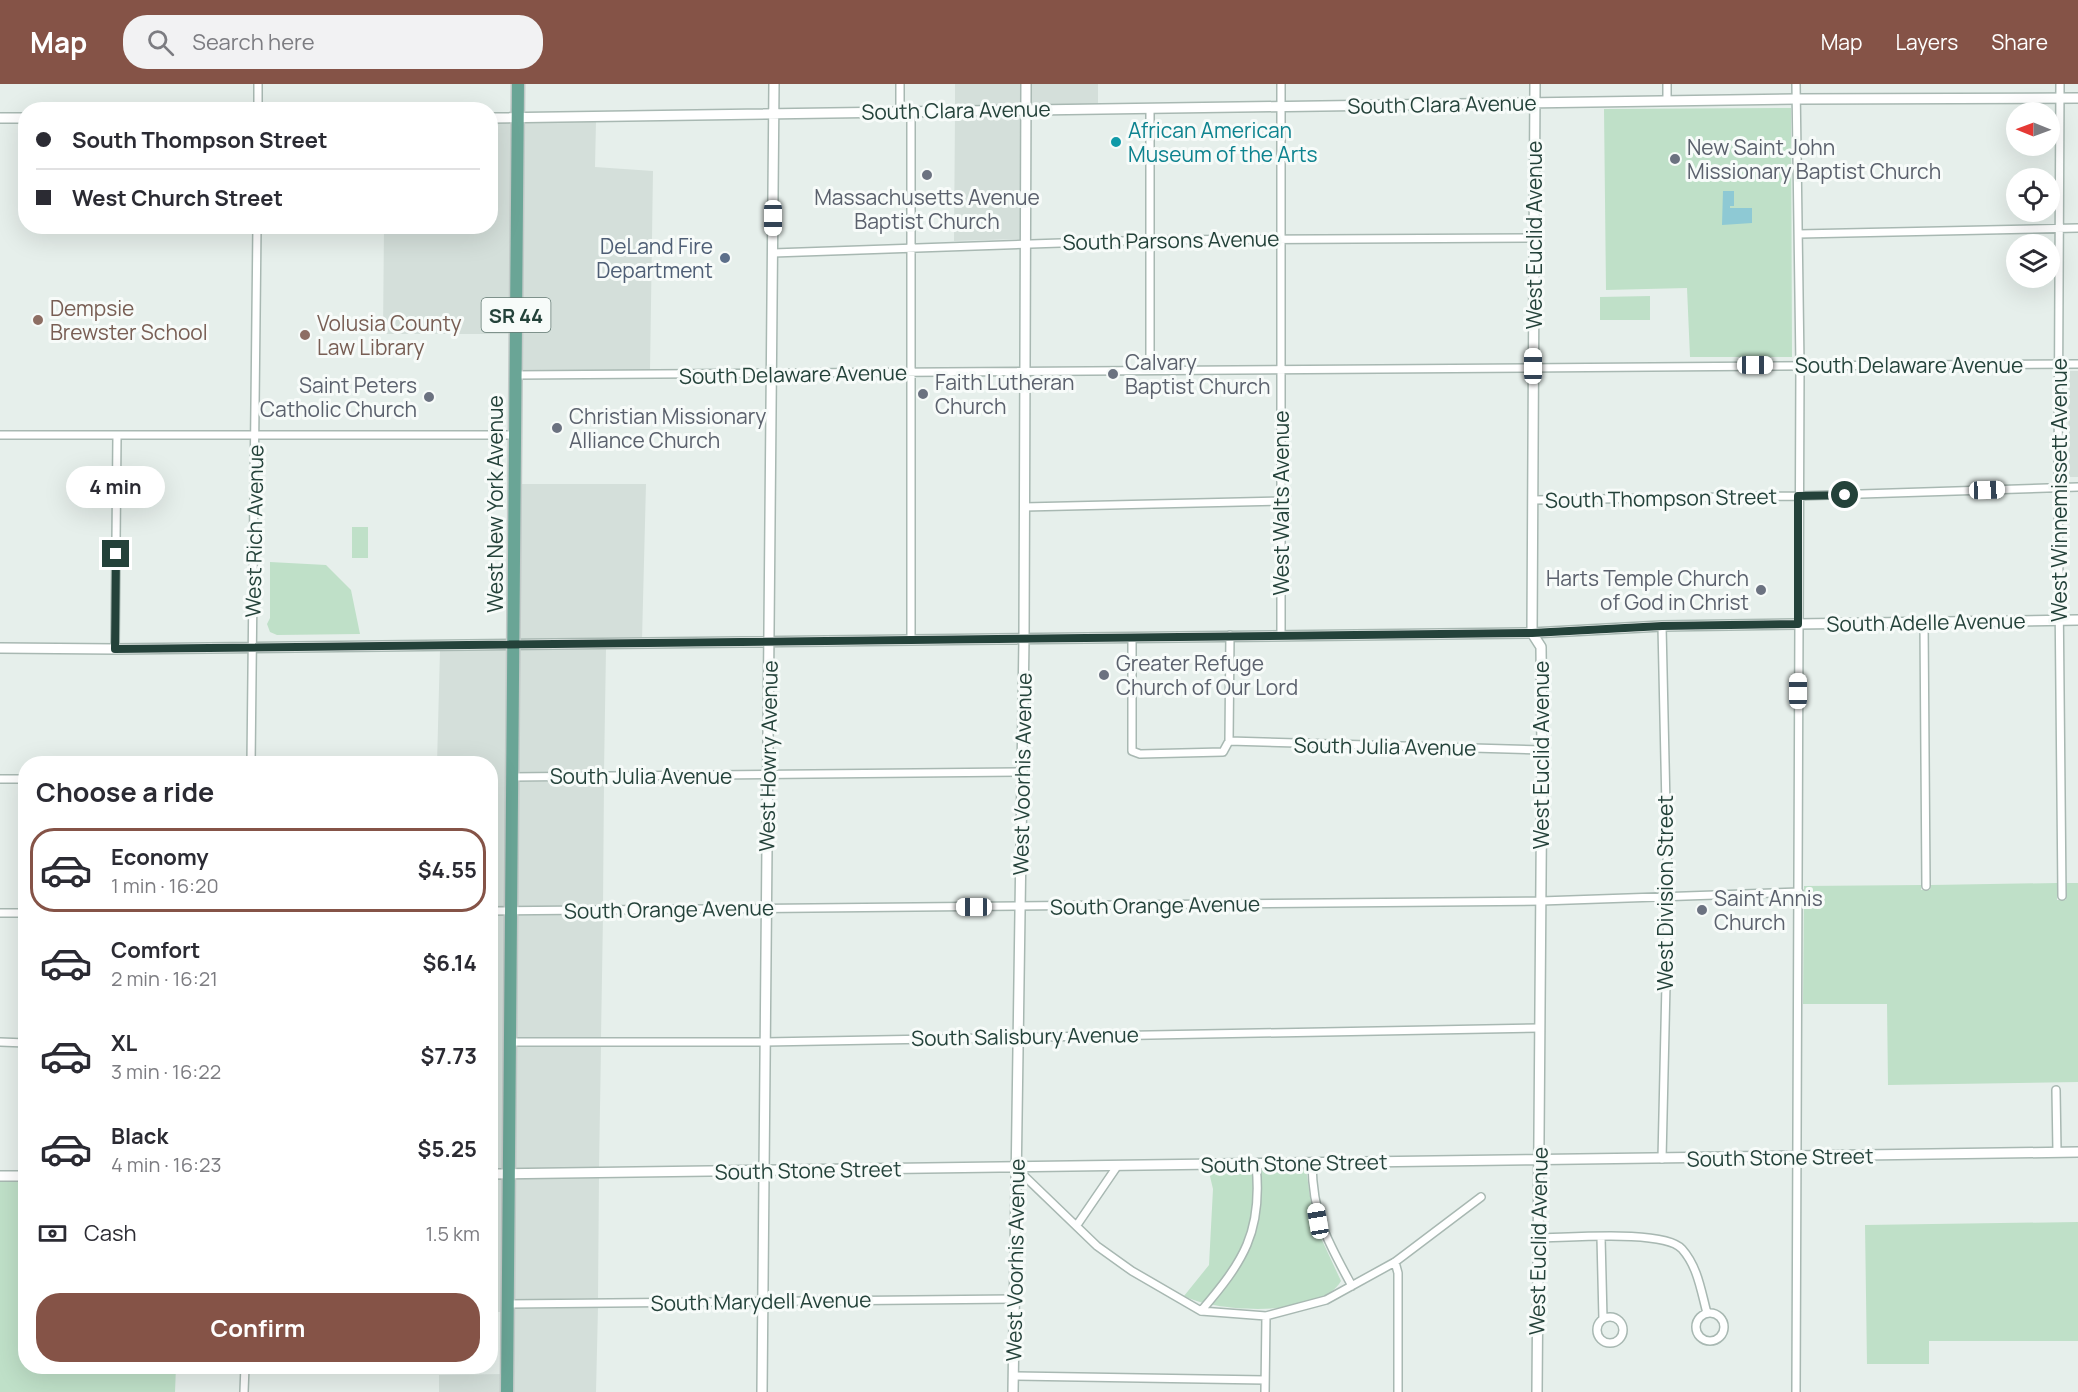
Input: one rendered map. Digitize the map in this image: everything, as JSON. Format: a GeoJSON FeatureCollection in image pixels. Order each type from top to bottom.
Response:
{"type":"FeatureCollection","features":[{"type":"Feature","properties":{"kind":"main road","name":"West New York Avenue"},"geometry":{"type":"LineString","coordinates":[[507,1392],[518,84]]}},
{"type":"Feature","properties":{"kind":"street"},"geometry":{"type":"LineString","coordinates":[[258,84],[258,102]]}},
{"type":"Feature","properties":{"kind":"street","name":"West Howry Avenue"},"geometry":{"type":"LineString","coordinates":[[762,1392],[774,84]]}},
{"type":"Feature","properties":{"kind":"street"},"geometry":{"type":"LineString","coordinates":[[900,84],[900,111]]}},
{"type":"Feature","properties":{"kind":"street","name":"West Voorhis Avenue"},"geometry":{"type":"LineString","coordinates":[[1013,1392],[1024,638],[1026,84]]}},
{"type":"Feature","properties":{"kind":"street","name":"West Walts Avenue"},"geometry":{"type":"LineString","coordinates":[[1281,84],[1281,635]]}},
{"type":"Feature","properties":{"kind":"street","name":"West Euclid Avenue"},"geometry":{"type":"LineString","coordinates":[[1535,84],[1532,633],[1540,647],[1542,750],[1537,1392]]}},
{"type":"Feature","properties":{"kind":"street"},"geometry":{"type":"LineString","coordinates":[[1667,101],[1668,84]]}},
{"type":"Feature","properties":{"kind":"street"},"geometry":{"type":"LineString","coordinates":[[1796,84],[1800,365],[1796,1392]]}},
{"type":"Feature","properties":{"kind":"street","name":"West Winnemissett Avenue"},"geometry":{"type":"LineString","coordinates":[[2060,84],[2058,487],[2062,896]]}},
{"type":"Feature","properties":{"kind":"street","name":"South Clara Avenue"},"geometry":{"type":"LineString","coordinates":[[498,118],[1534,102],[2078,98]]}},
{"type":"Feature","properties":{"kind":"street"},"geometry":{"type":"LineString","coordinates":[[1150,108],[1150,370]]}},
{"type":"Feature","properties":{"kind":"street"},"geometry":{"type":"LineString","coordinates":[[911,111],[911,640]]}},
{"type":"Feature","properties":{"kind":"street"},"geometry":{"type":"LineString","coordinates":[[0,117],[18,118]]}},
{"type":"Feature","properties":{"kind":"street"},"geometry":{"type":"LineString","coordinates":[[1798,234],[2078,228]]}},
{"type":"Feature","properties":{"kind":"street","name":"West Rich Avenue"},"geometry":{"type":"LineString","coordinates":[[251,756],[257,234]]}},
{"type":"Feature","properties":{"kind":"street","name":"South Parsons Avenue"},"geometry":{"type":"LineString","coordinates":[[773,253],[1150,240],[1534,238]]}},
{"type":"Feature","properties":{"kind":"street","name":"South Delaware Avenue"},"geometry":{"type":"LineString","coordinates":[[515,375],[772,375],[1024,370],[1533,366],[2078,364]]}},
{"type":"Feature","properties":{"kind":"street"},"geometry":{"type":"LineString","coordinates":[[0,435],[515,435]]}},
{"type":"Feature","properties":{"kind":"street"},"geometry":{"type":"LineString","coordinates":[[115,649],[117,436]]}},
{"type":"Feature","properties":{"kind":"street","name":"South Thompson Street"},"geometry":{"type":"LineString","coordinates":[[1533,500],[1798,496],[2078,487]]}},
{"type":"Feature","properties":{"kind":"street"},"geometry":{"type":"LineString","coordinates":[[1024,507],[1281,501]]}},
{"type":"Feature","properties":{"kind":"street","name":"South Adelle Avenue"},"geometry":{"type":"LineString","coordinates":[[0,648],[769,643],[1230,635],[1532,633],[1662,626],[2078,620]]}},
{"type":"Feature","properties":{"kind":"street"},"geometry":{"type":"LineString","coordinates":[[1924,622],[1926,886]]}},
{"type":"Feature","properties":{"kind":"street","name":"West Division Street"},"geometry":{"type":"LineString","coordinates":[[1662,626],[1668,897],[1662,1160]]}},
{"type":"Feature","properties":{"kind":"street"},"geometry":{"type":"LineString","coordinates":[[1132,638],[1132,751],[1140,754],[1223,752],[1229,741],[1230,635]]}},
{"type":"Feature","properties":{"kind":"street","name":"South Julia Avenue"},"geometry":{"type":"LineString","coordinates":[[1229,741],[1542,750]]}},
{"type":"Feature","properties":{"kind":"street","name":"South Julia Avenue"},"geometry":{"type":"LineString","coordinates":[[512,777],[1022,772]]}},
{"type":"Feature","properties":{"kind":"street"},"geometry":{"type":"LineString","coordinates":[[0,779],[18,779]]}},
{"type":"Feature","properties":{"kind":"street","name":"South Orange Avenue"},"geometry":{"type":"LineString","coordinates":[[498,911],[1540,901],[1799,892]]}},
{"type":"Feature","properties":{"kind":"street"},"geometry":{"type":"LineString","coordinates":[[0,913],[18,913]]}},
{"type":"Feature","properties":{"kind":"street","name":"South Salisbury Avenue"},"geometry":{"type":"LineString","coordinates":[[510,1042],[765,1042],[1540,1028]]}},
{"type":"Feature","properties":{"kind":"street"},"geometry":{"type":"LineString","coordinates":[[0,1042],[18,1043]]}},
{"type":"Feature","properties":{"kind":"street"},"geometry":{"type":"LineString","coordinates":[[2056,1090],[2057,1152]]}},
{"type":"Feature","properties":{"kind":"street","name":"South Stone Street"},"geometry":{"type":"LineString","coordinates":[[498,1174],[1256,1165],[1539,1159],[1662,1160],[2078,1152]]}},
{"type":"Feature","properties":{"kind":"street"},"geometry":{"type":"LineString","coordinates":[[1312,1164],[1312,1188],[1318,1221],[1352,1286]]}},
{"type":"Feature","properties":{"kind":"street"},"geometry":{"type":"LineString","coordinates":[[1077,1225],[1118,1165]]}},
{"type":"Feature","properties":{"kind":"street"},"geometry":{"type":"LineString","coordinates":[[1201,1311],[1232,1275],[1254,1231],[1259,1195],[1256,1165]]}},
{"type":"Feature","properties":{"kind":"street"},"geometry":{"type":"LineString","coordinates":[[1016,1168],[1097,1246],[1132,1272],[1201,1311],[1266,1316],[1326,1300],[1352,1286],[1395,1262],[1481,1197]]}},
{"type":"Feature","properties":{"kind":"street"},"geometry":{"type":"LineString","coordinates":[[0,1176],[18,1176]]}},
{"type":"Feature","properties":{"kind":"street"},"geometry":{"type":"LineString","coordinates":[[1601,1237],[1603,1319]]}},
{"type":"Feature","properties":{"kind":"street"},"geometry":{"type":"LineString","coordinates":[[1537,1238],[1659,1237],[1680,1247],[1694,1267],[1707,1313]]}},
{"type":"Feature","properties":{"kind":"street"},"geometry":{"type":"LineString","coordinates":[[1395,1262],[1398,1273],[1398,1392]]}},
{"type":"Feature","properties":{"kind":"street","name":"South Marydell Avenue"},"geometry":{"type":"LineString","coordinates":[[508,1305],[763,1300],[1014,1299]]}},
{"type":"Feature","properties":{"kind":"street"},"geometry":{"type":"LineString","coordinates":[[1707,1313],[1716,1314],[1724,1325],[1722,1334],[1711,1341],[1702,1339],[1695,1326],[1699,1317],[1707,1313]]}},
{"type":"Feature","properties":{"kind":"street"},"geometry":{"type":"LineString","coordinates":[[1265,1392],[1266,1316]]}},
{"type":"Feature","properties":{"kind":"street"},"geometry":{"type":"LineString","coordinates":[[244,1392],[245,1374]]}},
{"type":"Feature","properties":{"kind":"street"},"geometry":{"type":"LineString","coordinates":[[1013,1376],[1266,1380]]}},
{"type":"Feature","properties":{"kind":"shaded area"},"geometry":{"type":"Polygon","coordinates":[[[955,84],[1021,84],[1021,105],[955,106],[955,84]]]}},
{"type":"Feature","properties":{"kind":"shaded area"},"geometry":{"type":"Polygon","coordinates":[[[1031,84],[1098,84],[1098,104],[1031,104],[1031,84]]]}},
{"type":"Feature","properties":{"kind":"shaded area"},"geometry":{"type":"Polygon","coordinates":[[[1021,113],[1020,239],[954,241],[955,114],[1021,113]]]}},
{"type":"Feature","properties":{"kind":"shaded area"},"geometry":{"type":"Polygon","coordinates":[[[596,121],[595,167],[653,171],[650,371],[520,370],[522,122],[596,121]]]}},
{"type":"Feature","properties":{"kind":"shaded area"},"geometry":{"type":"Polygon","coordinates":[[[498,122],[512,122],[511,334],[383,334],[384,234],[498,234],[498,122]]]}},
{"type":"Feature","properties":{"kind":"shaded area"},"geometry":{"type":"Polygon","coordinates":[[[2068,371],[2078,371],[2078,477],[2069,477],[2068,371]]]}},
{"type":"Feature","properties":{"kind":"shaded area"},"geometry":{"type":"Polygon","coordinates":[[[520,484],[646,484],[642,640],[518,641],[520,484]]]}},
{"type":"Feature","properties":{"kind":"shaded area"},"geometry":{"type":"Polygon","coordinates":[[[606,649],[604,772],[517,773],[518,650],[606,649]]]}},
{"type":"Feature","properties":{"kind":"shaded area"},"geometry":{"type":"Polygon","coordinates":[[[440,650],[508,650],[506,907],[498,907],[498,756],[437,756],[440,650]]]}},
{"type":"Feature","properties":{"kind":"shaded area"},"geometry":{"type":"Polygon","coordinates":[[[604,781],[603,906],[516,906],[517,782],[604,781]]]}},
{"type":"Feature","properties":{"kind":"shaded area"},"geometry":{"type":"Polygon","coordinates":[[[498,915],[506,915],[504,1170],[498,1170],[498,915]]]}},
{"type":"Feature","properties":{"kind":"shaded area"},"geometry":{"type":"Polygon","coordinates":[[[516,915],[603,915],[601,1038],[515,1038],[516,915]]]}},
{"type":"Feature","properties":{"kind":"shaded area"},"geometry":{"type":"Polygon","coordinates":[[[515,1047],[601,1047],[599,1168],[514,1169],[515,1047]]]}},
{"type":"Feature","properties":{"kind":"shaded area"},"geometry":{"type":"Polygon","coordinates":[[[599,1177],[598,1298],[513,1300],[514,1178],[599,1177]]]}},
{"type":"Feature","properties":{"kind":"shaded area"},"geometry":{"type":"Polygon","coordinates":[[[498,1178],[504,1178],[503,1312],[498,1312],[498,1178]]]}},
{"type":"Feature","properties":{"kind":"shaded area"},"geometry":{"type":"Polygon","coordinates":[[[598,1307],[596,1392],[512,1392],[513,1309],[598,1307]]]}},
{"type":"Feature","properties":{"kind":"shaded area"},"geometry":{"type":"Polygon","coordinates":[[[502,1374],[502,1392],[439,1392],[439,1375],[502,1374]]]}},
{"type":"Feature","properties":{"kind":"green space"},"geometry":{"type":"Polygon","coordinates":[[[1791,108],[1792,357],[1690,357],[1687,288],[1606,290],[1604,109],[1791,108]]]}},
{"type":"Feature","properties":{"kind":"green space"},"geometry":{"type":"Polygon","coordinates":[[[1650,296],[1650,320],[1600,320],[1600,297],[1650,296]]]}},
{"type":"Feature","properties":{"kind":"green space"},"geometry":{"type":"Polygon","coordinates":[[[352,527],[368,527],[368,558],[352,558],[352,527]]]}},
{"type":"Feature","properties":{"kind":"green space"},"geometry":{"type":"Polygon","coordinates":[[[270,562],[326,565],[351,590],[360,634],[277,635],[270,632],[267,624],[270,618],[270,562]]]}},
{"type":"Feature","properties":{"kind":"green space"},"geometry":{"type":"Polygon","coordinates":[[[2057,883],[2057,900],[2066,900],[2067,883],[2078,883],[2078,1082],[1888,1085],[1887,1004],[1803,1004],[1804,886],[1921,885],[1921,890],[1930,890],[1931,885],[2057,883]]]}},
{"type":"Feature","properties":{"kind":"green space"},"geometry":{"type":"Polygon","coordinates":[[[1208,1168],[1306,1169],[1314,1223],[1341,1281],[1330,1293],[1312,1301],[1267,1309],[1220,1306],[1184,1296],[1209,1265],[1213,1189],[1208,1168]]]}},
{"type":"Feature","properties":{"kind":"green space"},"geometry":{"type":"Polygon","coordinates":[[[0,1176],[18,1176],[18,1374],[176,1374],[175,1392],[0,1392],[0,1176]]]}},
{"type":"Feature","properties":{"kind":"green space"},"geometry":{"type":"Polygon","coordinates":[[[2078,1222],[2078,1341],[1929,1341],[1929,1364],[1867,1364],[1865,1225],[2078,1222]]]}},
{"type":"Feature","properties":{"kind":"water"},"geometry":{"type":"Polygon","coordinates":[[[1723,191],[1734,191],[1734,206],[1730,208],[1752,208],[1752,223],[1722,225],[1723,191]]]}},
{"type":"Feature","properties":{"kind":"place","name":"African American Museum of the Arts"},"geometry":{"type":"Point","coordinates":[1116,142]}},
{"type":"Feature","properties":{"kind":"place","name":"New Saint John Missionary Baptist Church"},"geometry":{"type":"Point","coordinates":[1675,159]}},
{"type":"Feature","properties":{"kind":"place","name":"Massachusetts Avenue Baptist Church"},"geometry":{"type":"Point","coordinates":[927,175]}},
{"type":"Feature","properties":{"kind":"place","name":"DeLand Fire Department"},"geometry":{"type":"Point","coordinates":[725,258]}},
{"type":"Feature","properties":{"kind":"place","name":"Dempsie Brewster School"},"geometry":{"type":"Point","coordinates":[38,320]}},
{"type":"Feature","properties":{"kind":"place","name":"Volusia County Law Library"},"geometry":{"type":"Point","coordinates":[305,335]}},
{"type":"Feature","properties":{"kind":"place","name":"Calvary Baptist Church"},"geometry":{"type":"Point","coordinates":[1113,374]}},
{"type":"Feature","properties":{"kind":"place","name":"Faith Lutheran Church"},"geometry":{"type":"Point","coordinates":[923,394]}},
{"type":"Feature","properties":{"kind":"place","name":"Saint Peters Catholic Church"},"geometry":{"type":"Point","coordinates":[429,397]}},
{"type":"Feature","properties":{"kind":"place","name":"Christian Missionary Alliance Church"},"geometry":{"type":"Point","coordinates":[557,428]}},
{"type":"Feature","properties":{"kind":"place","name":"Harts Temple Church of God in Christ"},"geometry":{"type":"Point","coordinates":[1761,590]}},
{"type":"Feature","properties":{"kind":"place","name":"Greater Refuge Church of Our Lord"},"geometry":{"type":"Point","coordinates":[1104,675]}},
{"type":"Feature","properties":{"kind":"place","name":"Saint Annis Church"},"geometry":{"type":"Point","coordinates":[1702,910]}},
{"type":"Feature","properties":{"kind":"route"},"geometry":{"type":"LineString","coordinates":[[116,554],[115,649],[1532,633],[1662,626],[1798,624],[1798,496],[1845,495]]}}]}
